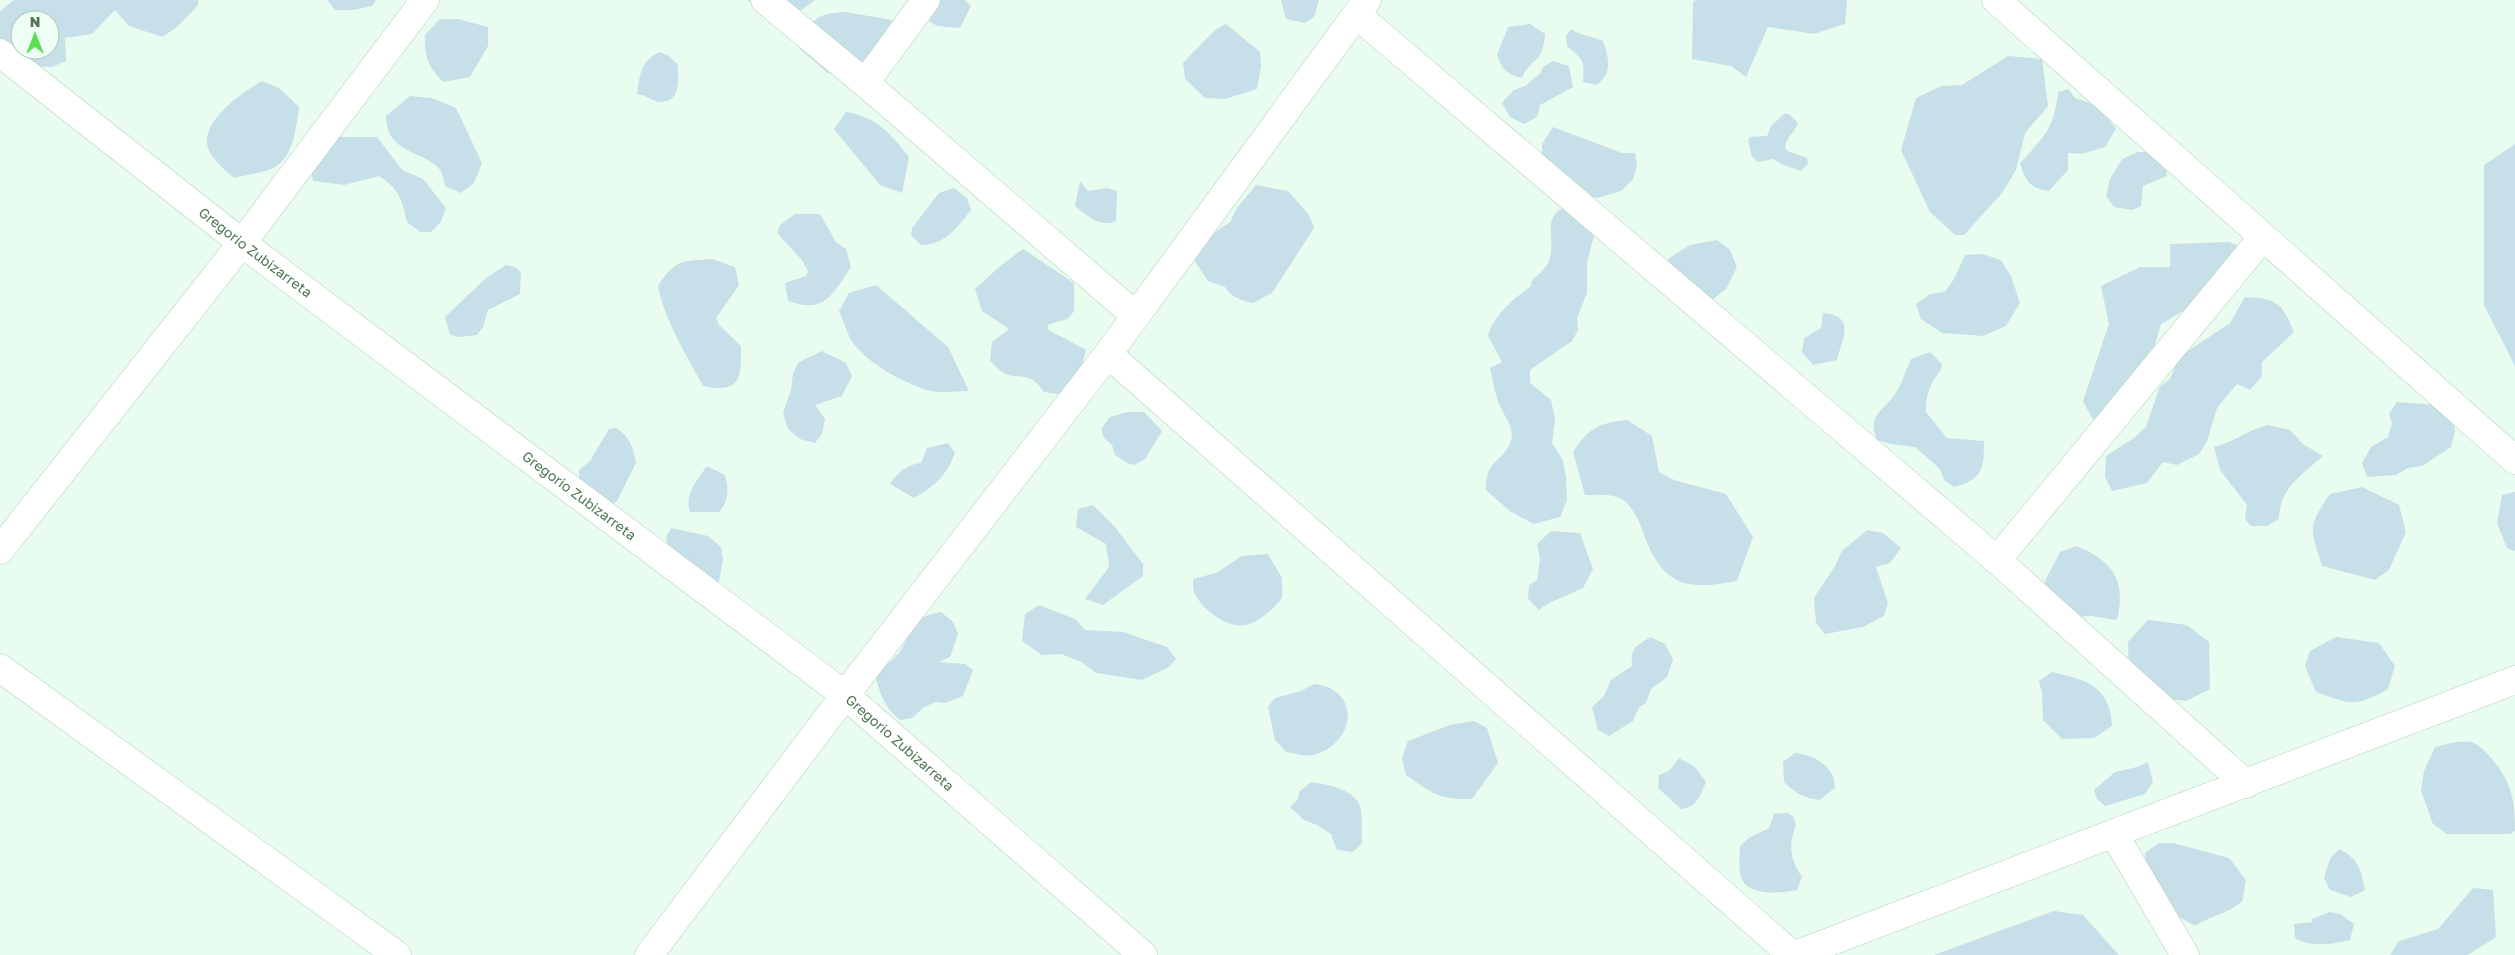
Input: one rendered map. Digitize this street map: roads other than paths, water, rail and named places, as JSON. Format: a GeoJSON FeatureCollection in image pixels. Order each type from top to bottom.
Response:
{"type":"FeatureCollection","features":[{"type":"Feature","properties":{"kind":"street"},"geometry":{"type":"LineString","coordinates":[[0,550],[242,243],[425,0]]}},
{"type":"Feature","properties":{"kind":"street"},"geometry":{"type":"LineString","coordinates":[[765,0],[865,83],[1136,316]]}},
{"type":"Feature","properties":{"kind":"street"},"geometry":{"type":"LineString","coordinates":[[865,83],[926,0]]}},
{"type":"Feature","properties":{"kind":"street"},"geometry":{"type":"LineString","coordinates":[[1996,0],[2515,460]]}},
{"type":"Feature","properties":{"kind":"street"},"geometry":{"type":"LineString","coordinates":[[649,955],[845,695],[1108,354],[1362,8],[1997,560],[2246,784]]}},
{"type":"Feature","properties":{"kind":"street","name":"Gregorio Zubizarreta"},"geometry":{"type":"LineString","coordinates":[[0,53],[242,243],[845,695],[1143,955]]}},
{"type":"Feature","properties":{"kind":"street"},"geometry":{"type":"LineString","coordinates":[[1997,560],[2263,237]]}},
{"type":"Feature","properties":{"kind":"street"},"geometry":{"type":"LineString","coordinates":[[1108,354],[1794,955],[2246,784],[2511,690]]}},
{"type":"Feature","properties":{"kind":"street"},"geometry":{"type":"LineString","coordinates":[[0,668],[397,955]]}},
{"type":"Feature","properties":{"kind":"street"},"geometry":{"type":"LineString","coordinates":[[2114,834],[2185,955]]}}]}
